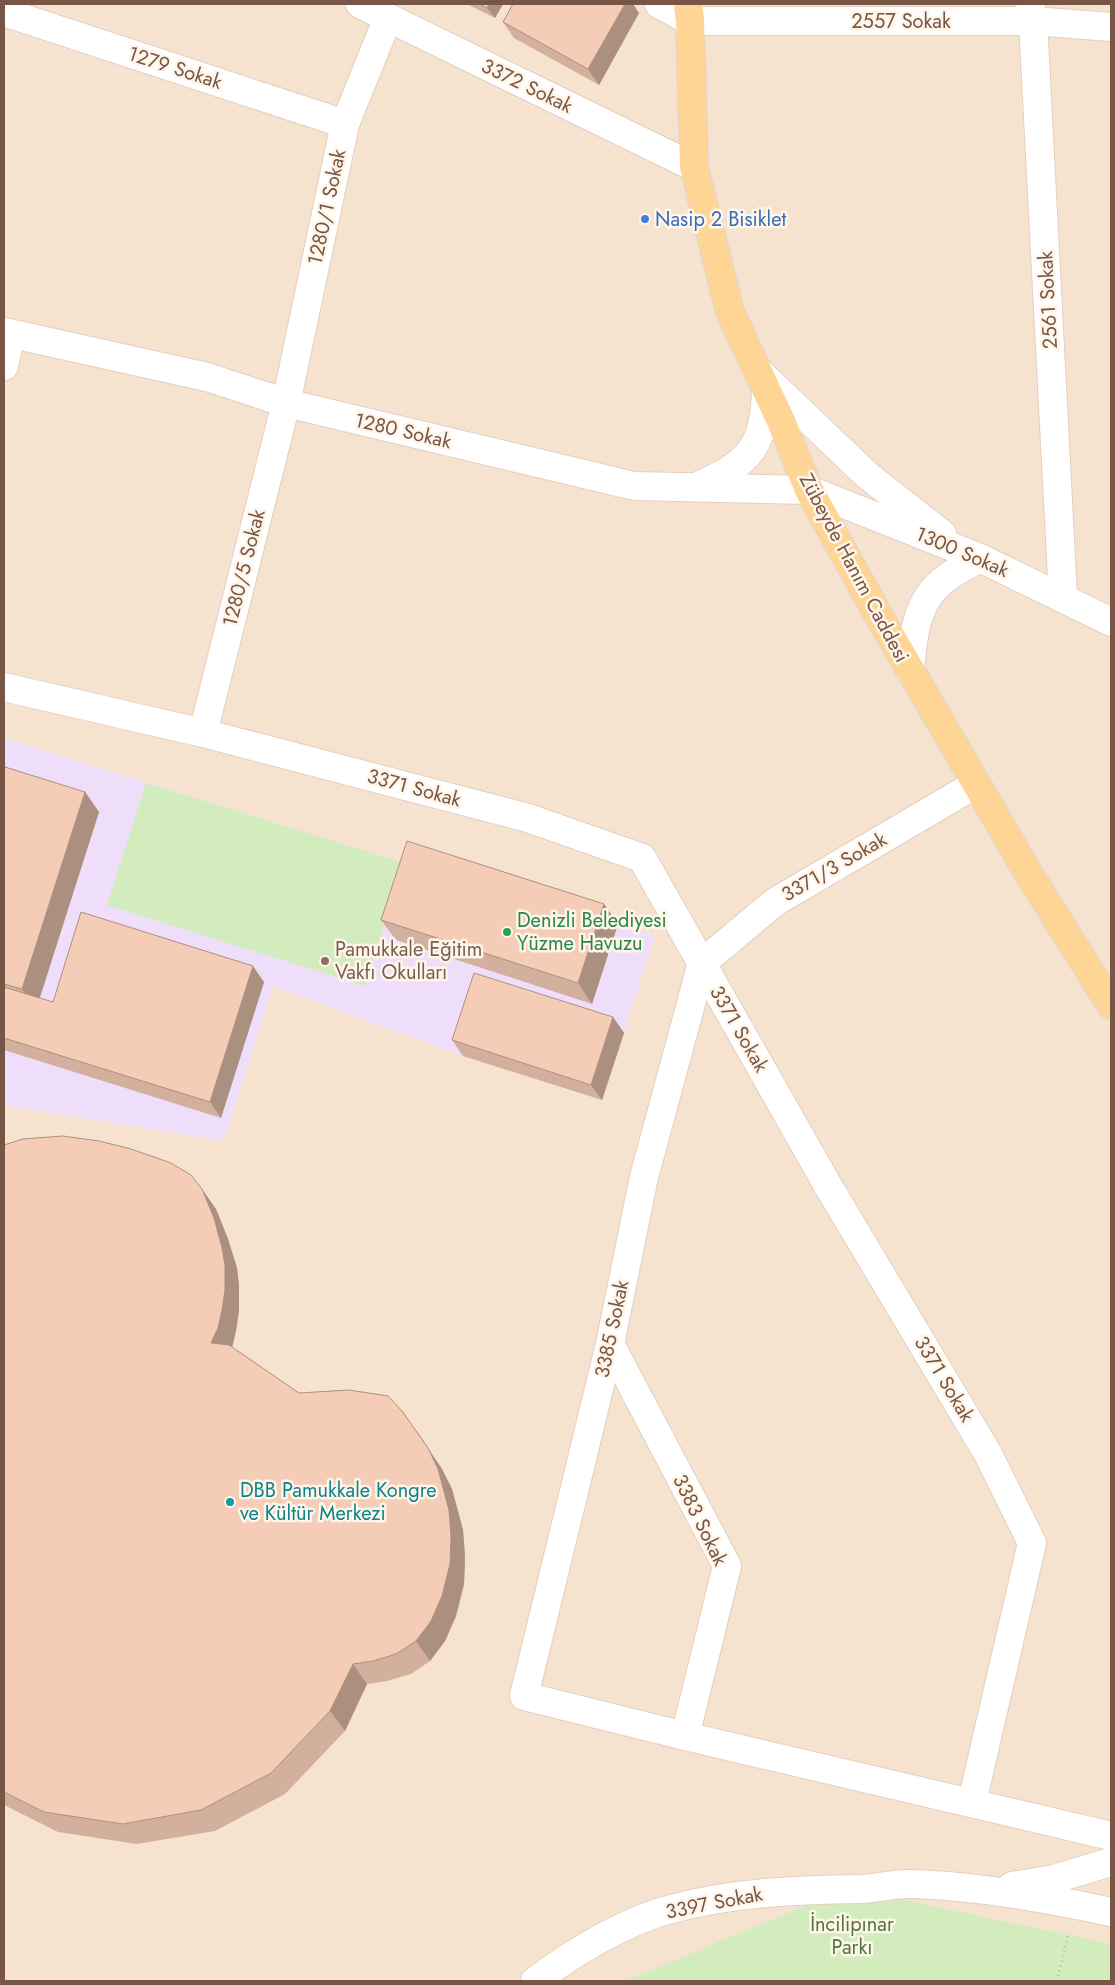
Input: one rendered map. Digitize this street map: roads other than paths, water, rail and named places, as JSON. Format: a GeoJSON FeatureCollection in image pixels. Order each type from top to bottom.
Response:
{"type":"FeatureCollection","features":[{"type":"Feature","properties":{"kind":"main road","name":"Zübeyde Hanım Caddesi"},"geometry":{"type":"LineString","coordinates":[[689,12],[694,167],[730,312],[781,421],[808,490],[910,672],[1027,871],[1111,1005]]}},
{"type":"Feature","properties":{"kind":"street","name":"3372 Sokak"},"geometry":{"type":"LineString","coordinates":[[360,4],[694,167]]}},
{"type":"Feature","properties":{"kind":"street"},"geometry":{"type":"LineString","coordinates":[[659,4],[689,12]]}},
{"type":"Feature","properties":{"kind":"street","name":"1279 Sokak"},"geometry":{"type":"LineString","coordinates":[[4,12],[345,124]]}},
{"type":"Feature","properties":{"kind":"street","name":"2557 Sokak"},"geometry":{"type":"LineString","coordinates":[[689,12],[1031,12],[1111,27]]}},
{"type":"Feature","properties":{"kind":"street","name":"2561 Sokak"},"geometry":{"type":"LineString","coordinates":[[1031,12],[1063,597]]}},
{"type":"Feature","properties":{"kind":"street","name":"1280/1 Sokak"},"geometry":{"type":"LineString","coordinates":[[286,403],[345,124],[388,18]]}},
{"type":"Feature","properties":{"kind":"street"},"geometry":{"type":"LineString","coordinates":[[4,366],[8,333]]}},
{"type":"Feature","properties":{"kind":"street","name":"1280 Sokak"},"geometry":{"type":"LineString","coordinates":[[8,333],[207,377],[286,403],[634,486],[808,490]]}},
{"type":"Feature","properties":{"kind":"street"},"geometry":{"type":"LineString","coordinates":[[694,488],[728,473],[742,462],[752,449],[761,431],[765,414],[762,380]]}},
{"type":"Feature","properties":{"kind":"street"},"geometry":{"type":"LineString","coordinates":[[762,380],[868,475],[972,555],[928,596],[922,608],[914,638],[910,672]]}},
{"type":"Feature","properties":{"kind":"street","name":"1280/5 Sokak"},"geometry":{"type":"LineString","coordinates":[[203,733],[286,403]]}},
{"type":"Feature","properties":{"kind":"street","name":"1300 Sokak"},"geometry":{"type":"LineString","coordinates":[[808,490],[972,555],[1063,597],[1111,622]]}},
{"type":"Feature","properties":{"kind":"street","name":"3371 Sokak"},"geometry":{"type":"LineString","coordinates":[[4,687],[203,733],[528,818],[642,858],[827,1184],[988,1454],[1032,1542],[972,1802]]}},
{"type":"Feature","properties":{"kind":"street","name":"3371/3 Sokak"},"geometry":{"type":"LineString","coordinates":[[702,963],[775,902],[976,784]]}},
{"type":"Feature","properties":{"kind":"street","name":"3385 Sokak"},"geometry":{"type":"LineString","coordinates":[[685,1736],[524,1696],[610,1344],[644,1177],[702,963]]}},
{"type":"Feature","properties":{"kind":"street","name":"3383 Sokak"},"geometry":{"type":"LineString","coordinates":[[610,1344],[727,1566],[685,1736]]}},
{"type":"Feature","properties":{"kind":"street"},"geometry":{"type":"LineString","coordinates":[[685,1736],[1111,1836]]}},
{"type":"Feature","properties":{"kind":"street"},"geometry":{"type":"LineString","coordinates":[[988,1890],[1054,1879],[1111,1862]]}},
{"type":"Feature","properties":{"kind":"street","name":"3397 Sokak"},"geometry":{"type":"LineString","coordinates":[[535,1981],[559,1963],[620,1929],[663,1911],[722,1898],[764,1892],[870,1888],[910,1884],[988,1890]]}},
{"type":"Feature","properties":{"kind":"street"},"geometry":{"type":"LineString","coordinates":[[988,1890],[1076,1904],[1111,1912]]}},
{"type":"Feature","properties":{"kind":"place","name":"Nasip 2 Bisiklet"},"geometry":{"type":"Point","coordinates":[645,219]}},
{"type":"Feature","properties":{"kind":"place","name":"Denizli Belediyesi Yüzme Havuzu"},"geometry":{"type":"Point","coordinates":[507,932]}},
{"type":"Feature","properties":{"kind":"place","name":"Pamukkale Eğitim Vakfı Okulları"},"geometry":{"type":"Point","coordinates":[325,961]}},
{"type":"Feature","properties":{"kind":"place","name":"DBB Pamukkale Kongre ve Kültür Merkezi"},"geometry":{"type":"Point","coordinates":[230,1502]}},
{"type":"Feature","properties":{"kind":"park label","name":"İncilipınar Parkı"},"geometry":{"type":"Point","coordinates":[852,1936]}}]}
